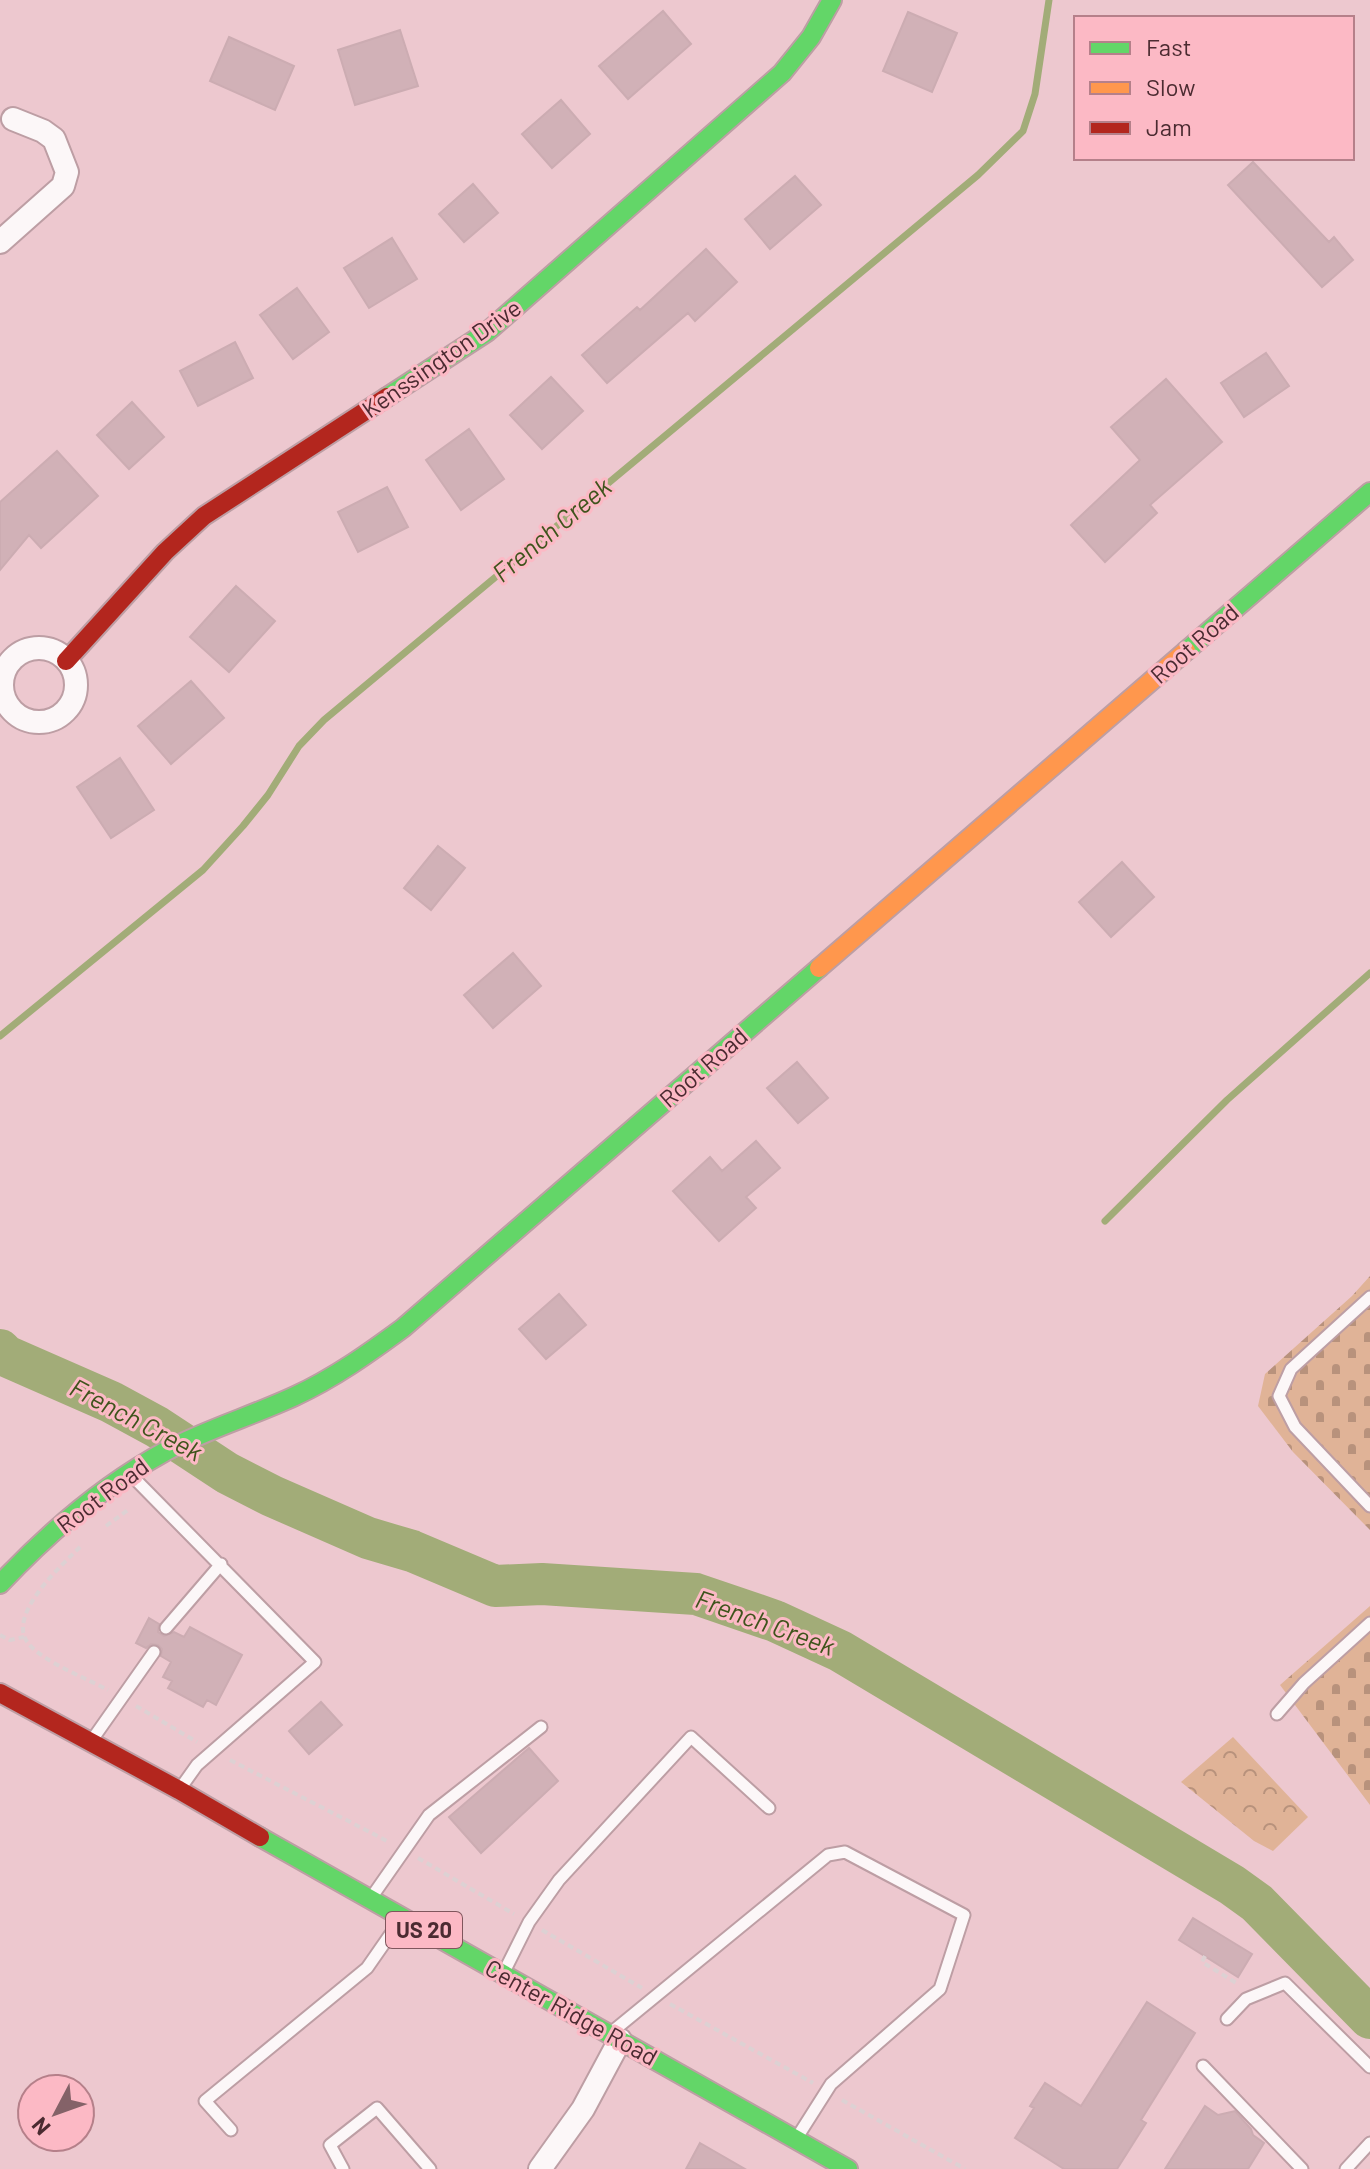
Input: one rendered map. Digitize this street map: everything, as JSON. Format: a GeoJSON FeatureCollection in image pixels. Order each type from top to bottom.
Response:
{"type":"FeatureCollection","features":[{"type":"Feature","properties":{"kind":"street","name":"Kenssington Drive"},"geometry":{"type":"LineString","coordinates":[[66,661],[165,552],[204,516],[266,473],[367,412],[510,315],[782,73],[811,37],[832,0]]}},
{"type":"Feature","properties":{"kind":"street"},"geometry":{"type":"LineString","coordinates":[[0,242],[63,186],[67,172],[54,139],[13,119]]}},
{"type":"Feature","properties":{"kind":"street","name":"Root Road"},"geometry":{"type":"LineString","coordinates":[[0,1584],[74,1515],[130,1473],[205,1431],[265,1409],[319,1384],[403,1328],[1370,492]]}},
{"type":"Feature","properties":{"kind":"street","name":"Center Ridge Road"},"geometry":{"type":"LineString","coordinates":[[0,1693],[179,1790],[369,1901],[848,2169]]}},
{"type":"Feature","properties":{"kind":"street"},"geometry":{"type":"LineString","coordinates":[[540,2169],[583,2109],[615,2037]]}},
{"type":"Feature","properties":{"kind":"lane"},"geometry":{"type":"LineString","coordinates":[[1370,1297],[1291,1369],[1279,1396],[1295,1427],[1370,1506]]}},
{"type":"Feature","properties":{"kind":"lane"},"geometry":{"type":"LineString","coordinates":[[130,1473],[315,1662],[197,1765],[179,1790]]}},
{"type":"Feature","properties":{"kind":"lane"},"geometry":{"type":"LineString","coordinates":[[166,1628],[221,1564]]}},
{"type":"Feature","properties":{"kind":"lane"},"geometry":{"type":"LineString","coordinates":[[1277,1714],[1304,1683],[1370,1623]]}},
{"type":"Feature","properties":{"kind":"lane"},"geometry":{"type":"LineString","coordinates":[[91,1742],[154,1652]]}},
{"type":"Feature","properties":{"kind":"lane"},"geometry":{"type":"LineString","coordinates":[[369,1901],[429,1815],[541,1727]]}},
{"type":"Feature","properties":{"kind":"lane"},"geometry":{"type":"LineString","coordinates":[[503,1975],[529,1922],[559,1880],[691,1737],[769,1808]]}},
{"type":"Feature","properties":{"kind":"lane"},"geometry":{"type":"LineString","coordinates":[[615,2037],[656,1996],[828,1855],[837,1851],[845,1852],[964,1915],[940,1989],[831,2084],[796,2139]]}},
{"type":"Feature","properties":{"kind":"lane"},"geometry":{"type":"LineString","coordinates":[[231,2130],[205,2101],[367,1968],[401,1918]]}},
{"type":"Feature","properties":{"kind":"lane"},"geometry":{"type":"LineString","coordinates":[[1227,2019],[1246,1999],[1285,1983],[1370,2067]]}},
{"type":"Feature","properties":{"kind":"lane"},"geometry":{"type":"LineString","coordinates":[[1203,2066],[1302,2169]]}},
{"type":"Feature","properties":{"kind":"lane"},"geometry":{"type":"LineString","coordinates":[[343,2169],[330,2145],[377,2108],[430,2169]]}},
{"type":"Feature","properties":{"kind":"lane"},"geometry":{"type":"LineString","coordinates":[[1346,2169],[1370,2143]]}},
{"type":"Feature","properties":{"kind":"path"},"geometry":{"type":"LineString","coordinates":[[97,1533],[150,1494]]}},
{"type":"Feature","properties":{"kind":"path"},"geometry":{"type":"LineString","coordinates":[[89,1540],[64,1563],[33,1600],[23,1622],[24,1637],[41,1654],[212,1751],[404,1850],[965,2169]]}},
{"type":"Feature","properties":{"kind":"path"},"geometry":{"type":"LineString","coordinates":[[0,1635],[10,1640],[24,1637]]}},
{"type":"Feature","properties":{"kind":"path"},"geometry":{"type":"LineString","coordinates":[[1205,1956],[1202,1962],[1235,1985],[1227,1984]]}},
{"type":"Feature","properties":{"kind":"green space"},"geometry":{"type":"Polygon","coordinates":[[[1370,1276],[1370,1530],[1293,1452],[1258,1406],[1265,1374],[1370,1276]]]}},
{"type":"Feature","properties":{"kind":"green space"},"geometry":{"type":"Polygon","coordinates":[[[1370,1606],[1370,1805],[1280,1685],[1370,1606]]]}},
{"type":"Feature","properties":{"kind":"green space"},"geometry":{"type":"Polygon","coordinates":[[[1233,1737],[1308,1817],[1273,1851],[1254,1841],[1181,1782],[1233,1737]]]}},
{"type":"Feature","properties":{"kind":"building"},"geometry":{"type":"Polygon","coordinates":[[[663,11],[691,44],[628,99],[599,66],[663,11]]]}},
{"type":"Feature","properties":{"kind":"building"},"geometry":{"type":"Polygon","coordinates":[[[908,12],[957,33],[932,92],[883,71],[908,12]]]}},
{"type":"Feature","properties":{"kind":"building"},"geometry":{"type":"Polygon","coordinates":[[[400,30],[418,86],[355,105],[338,50],[400,30]]]}},
{"type":"Feature","properties":{"kind":"building"},"geometry":{"type":"Polygon","coordinates":[[[229,37],[294,66],[275,110],[210,81],[229,37]]]}},
{"type":"Feature","properties":{"kind":"building"},"geometry":{"type":"Polygon","coordinates":[[[561,100],[590,134],[552,168],[522,134],[561,100]]]}},
{"type":"Feature","properties":{"kind":"building"},"geometry":{"type":"Polygon","coordinates":[[[1253,162],[1329,242],[1334,237],[1353,260],[1322,287],[1228,185],[1253,162]]]}},
{"type":"Feature","properties":{"kind":"building"},"geometry":{"type":"Polygon","coordinates":[[[795,176],[821,205],[770,249],[745,219],[795,176]]]}},
{"type":"Feature","properties":{"kind":"building"},"geometry":{"type":"Polygon","coordinates":[[[473,184],[498,213],[464,242],[439,214],[473,184]]]}},
{"type":"Feature","properties":{"kind":"building"},"geometry":{"type":"Polygon","coordinates":[[[392,238],[417,279],[369,308],[344,268],[392,238]]]}},
{"type":"Feature","properties":{"kind":"building"},"geometry":{"type":"Polygon","coordinates":[[[706,249],[737,282],[695,321],[688,313],[607,383],[582,355],[637,307],[640,310],[706,249]]]}},
{"type":"Feature","properties":{"kind":"building"},"geometry":{"type":"Polygon","coordinates":[[[297,288],[329,332],[293,359],[260,315],[297,288]]]}},
{"type":"Feature","properties":{"kind":"building"},"geometry":{"type":"Polygon","coordinates":[[[235,342],[253,378],[198,406],[180,371],[235,342]]]}},
{"type":"Feature","properties":{"kind":"building"},"geometry":{"type":"Polygon","coordinates":[[[1266,353],[1289,386],[1244,417],[1221,383],[1266,353]]]}},
{"type":"Feature","properties":{"kind":"building"},"geometry":{"type":"Polygon","coordinates":[[[551,377],[583,411],[542,449],[510,415],[551,377]]]}},
{"type":"Feature","properties":{"kind":"building"},"geometry":{"type":"Polygon","coordinates":[[[1166,379],[1222,442],[1150,505],[1157,513],[1105,562],[1071,525],[1140,460],[1111,427],[1166,379]]]}},
{"type":"Feature","properties":{"kind":"building"},"geometry":{"type":"Polygon","coordinates":[[[132,402],[164,437],[129,469],[97,435],[132,402]]]}},
{"type":"Feature","properties":{"kind":"building"},"geometry":{"type":"Polygon","coordinates":[[[469,429],[504,479],[461,510],[426,460],[469,429]]]}},
{"type":"Feature","properties":{"kind":"building"},"geometry":{"type":"Polygon","coordinates":[[[57,451],[98,496],[41,548],[29,535],[0,570],[0,502],[57,451]]]}},
{"type":"Feature","properties":{"kind":"building"},"geometry":{"type":"Polygon","coordinates":[[[387,487],[408,527],[358,552],[338,512],[387,487]]]}},
{"type":"Feature","properties":{"kind":"building"},"geometry":{"type":"Polygon","coordinates":[[[236,586],[275,621],[229,672],[190,637],[236,586]]]}},
{"type":"Feature","properties":{"kind":"building"},"geometry":{"type":"Polygon","coordinates":[[[191,681],[224,718],[171,764],[138,726],[191,681]]]}},
{"type":"Feature","properties":{"kind":"building"},"geometry":{"type":"Polygon","coordinates":[[[120,758],[154,810],[111,838],[77,787],[120,758]]]}},
{"type":"Feature","properties":{"kind":"building"},"geometry":{"type":"Polygon","coordinates":[[[438,846],[465,868],[431,910],[404,888],[438,846]]]}},
{"type":"Feature","properties":{"kind":"building"},"geometry":{"type":"Polygon","coordinates":[[[1122,862],[1154,897],[1111,937],[1079,902],[1122,862]]]}},
{"type":"Feature","properties":{"kind":"building"},"geometry":{"type":"Polygon","coordinates":[[[513,953],[541,986],[493,1028],[464,995],[513,953]]]}},
{"type":"Feature","properties":{"kind":"building"},"geometry":{"type":"Polygon","coordinates":[[[797,1062],[828,1098],[798,1123],[767,1088],[797,1062]]]}},
{"type":"Feature","properties":{"kind":"building"},"geometry":{"type":"Polygon","coordinates":[[[756,1141],[780,1168],[746,1197],[756,1208],[719,1241],[673,1191],[710,1157],[722,1171],[756,1141]]]}},
{"type":"Feature","properties":{"kind":"building"},"geometry":{"type":"Polygon","coordinates":[[[559,1294],[586,1325],[546,1359],[519,1329],[559,1294]]]}},
{"type":"Feature","properties":{"kind":"building"},"geometry":{"type":"Polygon","coordinates":[[[149,1618],[159,1624],[158,1632],[164,1636],[174,1632],[184,1637],[190,1627],[242,1655],[216,1705],[207,1700],[203,1707],[168,1688],[172,1681],[163,1677],[171,1662],[161,1656],[162,1649],[158,1645],[151,1644],[146,1648],[136,1643],[149,1618]]]}},
{"type":"Feature","properties":{"kind":"building"},"geometry":{"type":"Polygon","coordinates":[[[321,1702],[342,1725],[309,1754],[289,1731],[321,1702]]]}},
{"type":"Feature","properties":{"kind":"building"},"geometry":{"type":"Polygon","coordinates":[[[529,1748],[558,1781],[481,1853],[449,1817],[529,1748]]]}},
{"type":"Feature","properties":{"kind":"building"},"geometry":{"type":"Polygon","coordinates":[[[1193,1918],[1252,1954],[1238,1977],[1179,1940],[1193,1918]]]}},
{"type":"Feature","properties":{"kind":"building"},"geometry":{"type":"Polygon","coordinates":[[[1147,2002],[1195,2033],[1141,2120],[1146,2123],[1117,2169],[1064,2169],[1015,2138],[1045,2083],[1081,2106],[1147,2002]]]}},
{"type":"Feature","properties":{"kind":"building"},"geometry":{"type":"Polygon","coordinates":[[[1205,2106],[1218,2115],[1235,2111],[1253,2135],[1264,2143],[1248,2169],[1165,2169],[1205,2106]]]}},
{"type":"Feature","properties":{"kind":"building"},"geometry":{"type":"Polygon","coordinates":[[[700,2143],[745,2169],[686,2169],[700,2143]]]}},
{"type":"Feature","properties":{"kind":"waterway","name":"French Creek"},"geometry":{"type":"LineString","coordinates":[[0,1036],[203,870],[243,826],[268,795],[299,746],[324,720],[978,175],[1023,131],[1035,94],[1049,0]]}},
{"type":"Feature","properties":{"kind":"waterway"},"geometry":{"type":"LineString","coordinates":[[1105,1221],[1227,1100],[1370,973]]}},
{"type":"Feature","properties":{"kind":"waterway","name":"French Creek"},"geometry":{"type":"LineString","coordinates":[[0,1350],[6,1356],[111,1402],[157,1427],[227,1473],[272,1496],[368,1538],[412,1551],[495,1586],[542,1584],[696,1594],[775,1621],[840,1651],[1232,1885],[1257,1903],[1370,2018]]}},
{"type":"Feature","properties":{"kind":"traffic: fast"},"geometry":{"type":"LineString","coordinates":[[387,397],[487,332],[782,73],[811,37],[832,0]]}},
{"type":"Feature","properties":{"kind":"traffic: fast"},"geometry":{"type":"LineString","coordinates":[[1186,651],[1370,492]]}},
{"type":"Feature","properties":{"kind":"traffic: fast"},"geometry":{"type":"LineString","coordinates":[[0,1584],[78,1511],[143,1464],[197,1436],[309,1389],[351,1365],[403,1328],[819,968]]}},
{"type":"Feature","properties":{"kind":"traffic: fast"},"geometry":{"type":"LineString","coordinates":[[260,1837],[848,2169]]}},
{"type":"Feature","properties":{"kind":"traffic: slow"},"geometry":{"type":"LineString","coordinates":[[819,968],[1186,651]]}},
{"type":"Feature","properties":{"kind":"traffic: jam"},"geometry":{"type":"LineString","coordinates":[[66,661],[165,552],[204,516],[387,397]]}},
{"type":"Feature","properties":{"kind":"traffic: jam"},"geometry":{"type":"LineString","coordinates":[[0,1693],[260,1837]]}}]}
